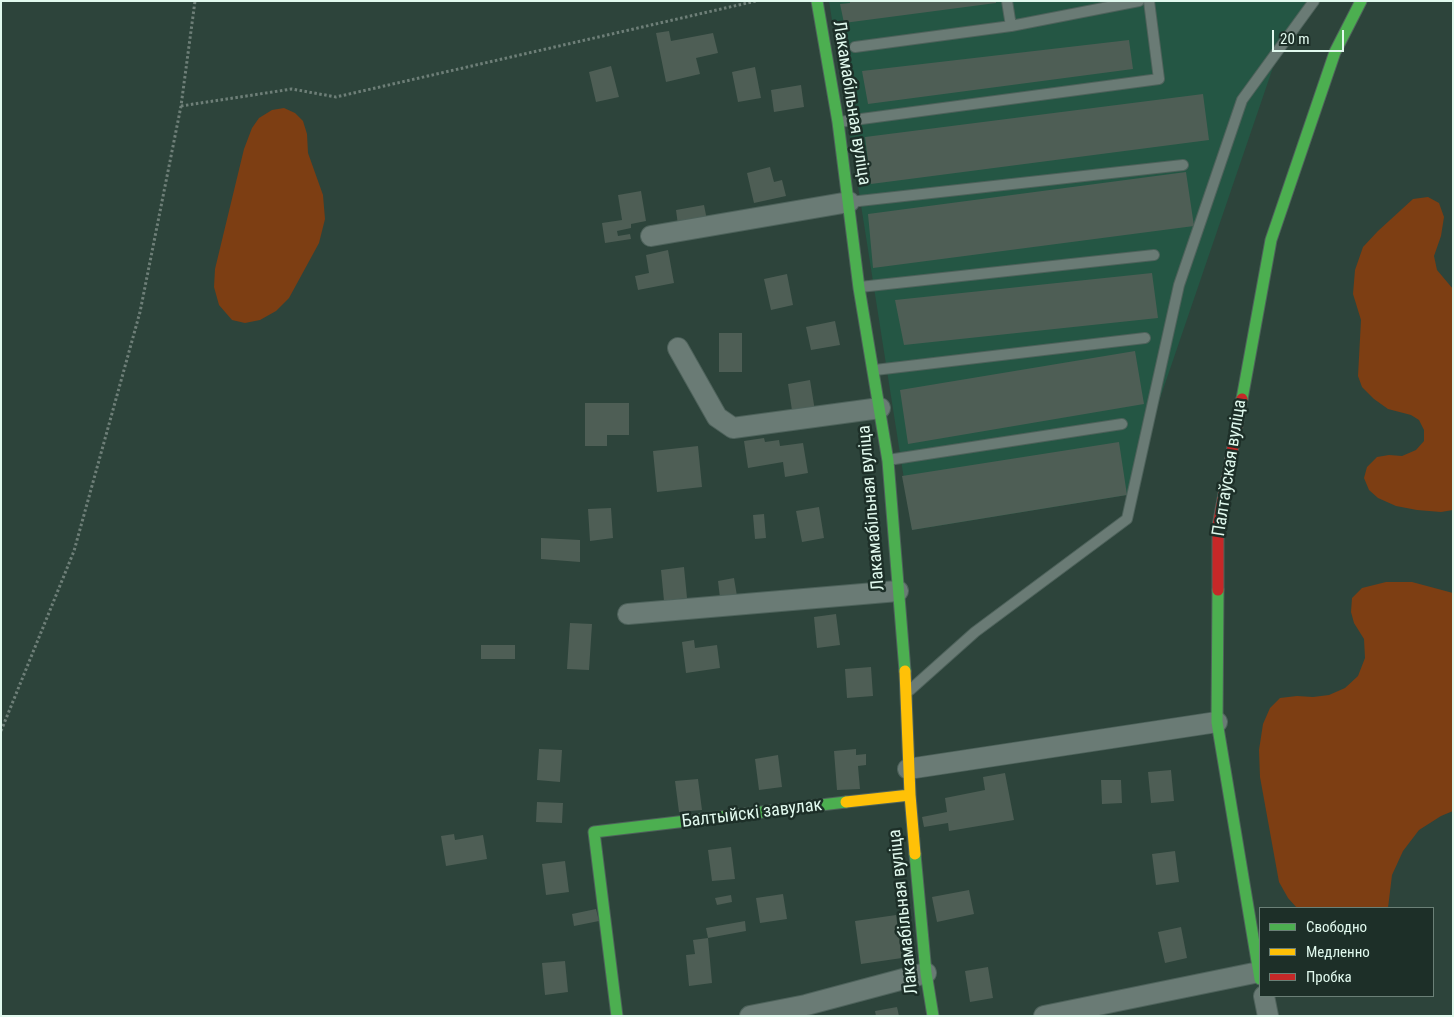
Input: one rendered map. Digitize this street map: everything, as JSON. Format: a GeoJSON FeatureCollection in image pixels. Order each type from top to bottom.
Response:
{"type":"FeatureCollection","features":[{"type":"Feature","properties":{"kind":"street","name":"Лакамабільная вуліца"},"geometry":{"type":"LineString","coordinates":[[817,1],[838,122],[859,288],[888,460],[907,692],[910,795],[926,973],[933,1016]]}},
{"type":"Feature","properties":{"kind":"street","name":"Палтаўская вуліца"},"geometry":{"type":"LineString","coordinates":[[1259,976],[1218,722],[1218,526],[1271,240],[1335,52],[1361,1]]}},
{"type":"Feature","properties":{"kind":"street"},"geometry":{"type":"LineString","coordinates":[[650,236],[849,202]]}},
{"type":"Feature","properties":{"kind":"street"},"geometry":{"type":"LineString","coordinates":[[678,348],[717,417],[733,428],[880,408]]}},
{"type":"Feature","properties":{"kind":"street"},"geometry":{"type":"LineString","coordinates":[[628,614],[898,591]]}},
{"type":"Feature","properties":{"kind":"street"},"geometry":{"type":"LineString","coordinates":[[908,769],[1218,722]]}},
{"type":"Feature","properties":{"kind":"street","name":"Балтыйскі завулак"},"geometry":{"type":"LineString","coordinates":[[617,1016],[594,832],[910,795]]}},
{"type":"Feature","properties":{"kind":"street"},"geometry":{"type":"LineString","coordinates":[[750,1016],[806,1005],[926,973]]}},
{"type":"Feature","properties":{"kind":"street"},"geometry":{"type":"LineString","coordinates":[[1044,1016],[1259,976]]}},
{"type":"Feature","properties":{"kind":"street"},"geometry":{"type":"LineString","coordinates":[[1264,997],[1268,1016]]}},
{"type":"Feature","properties":{"kind":"lane"},"geometry":{"type":"LineString","coordinates":[[1006,1],[1011,26]]}},
{"type":"Feature","properties":{"kind":"lane"},"geometry":{"type":"LineString","coordinates":[[855,48],[1011,26],[1139,1]]}},
{"type":"Feature","properties":{"kind":"lane"},"geometry":{"type":"LineString","coordinates":[[838,122],[1159,79],[1148,1]]}},
{"type":"Feature","properties":{"kind":"lane"},"geometry":{"type":"LineString","coordinates":[[907,692],[975,632],[1127,520],[1180,285],[1242,100],[1314,1]]}},
{"type":"Feature","properties":{"kind":"lane"},"geometry":{"type":"LineString","coordinates":[[849,202],[1183,165]]}},
{"type":"Feature","properties":{"kind":"lane"},"geometry":{"type":"LineString","coordinates":[[859,288],[1154,255]]}},
{"type":"Feature","properties":{"kind":"lane"},"geometry":{"type":"LineString","coordinates":[[874,370],[1145,338]]}},
{"type":"Feature","properties":{"kind":"lane"},"geometry":{"type":"LineString","coordinates":[[888,460],[1122,424]]}},
{"type":"Feature","properties":{"kind":"path"},"geometry":{"type":"LineString","coordinates":[[1,731],[74,551],[140,312],[181,106],[195,1]]}},
{"type":"Feature","properties":{"kind":"path"},"geometry":{"type":"LineString","coordinates":[[181,106],[292,89],[336,97],[756,1]]}},
{"type":"Feature","properties":{"kind":"shaded area"},"geometry":{"type":"Polygon","coordinates":[[[829,1],[1307,1],[1282,41],[1127,495],[912,530],[829,1]]]}},
{"type":"Feature","properties":{"kind":"shaded area"},"geometry":{"type":"Polygon","coordinates":[[[284,108],[295,113],[303,121],[307,134],[308,153],[323,195],[325,219],[319,243],[289,298],[276,311],[260,320],[245,323],[232,320],[219,305],[214,287],[215,269],[244,149],[252,128],[259,118],[272,110],[284,108]]]}},
{"type":"Feature","properties":{"kind":"shaded area"},"geometry":{"type":"Polygon","coordinates":[[[1428,197],[1439,203],[1444,217],[1441,236],[1434,256],[1437,270],[1453,289],[1453,510],[1441,512],[1396,506],[1378,498],[1369,490],[1364,478],[1367,467],[1377,457],[1389,455],[1402,456],[1416,450],[1424,441],[1424,430],[1419,420],[1411,415],[1388,409],[1362,387],[1358,376],[1361,320],[1353,294],[1355,270],[1363,247],[1413,199],[1428,197]]]}},
{"type":"Feature","properties":{"kind":"shaded area"},"geometry":{"type":"Polygon","coordinates":[[[1386,582],[1412,582],[1453,593],[1453,811],[1419,830],[1403,851],[1392,875],[1388,907],[1296,907],[1288,898],[1279,882],[1260,777],[1259,750],[1263,724],[1270,708],[1280,698],[1329,695],[1345,688],[1358,676],[1365,658],[1364,639],[1354,623],[1351,612],[1352,598],[1362,588],[1386,582]]]}},
{"type":"Feature","properties":{"kind":"building"},"geometry":{"type":"Polygon","coordinates":[[[850,1],[996,1],[996,3],[844,23],[840,4],[850,3],[850,1]]]}},
{"type":"Feature","properties":{"kind":"building"},"geometry":{"type":"Polygon","coordinates":[[[669,31],[671,41],[713,33],[718,53],[696,58],[700,74],[666,82],[656,33],[669,31]]]}},
{"type":"Feature","properties":{"kind":"building"},"geometry":{"type":"Polygon","coordinates":[[[1129,40],[1133,69],[868,104],[862,71],[1129,40]]]}},
{"type":"Feature","properties":{"kind":"building"},"geometry":{"type":"Polygon","coordinates":[[[611,66],[619,97],[596,102],[589,72],[611,66]]]}},
{"type":"Feature","properties":{"kind":"building"},"geometry":{"type":"Polygon","coordinates":[[[755,67],[761,98],[738,102],[732,72],[755,67]]]}},
{"type":"Feature","properties":{"kind":"building"},"geometry":{"type":"Polygon","coordinates":[[[801,85],[804,107],[774,112],[771,90],[801,85]]]}},
{"type":"Feature","properties":{"kind":"building"},"geometry":{"type":"Polygon","coordinates":[[[1203,94],[1209,140],[871,184],[865,137],[1203,94]]]}},
{"type":"Feature","properties":{"kind":"building"},"geometry":{"type":"Polygon","coordinates":[[[770,167],[774,182],[782,180],[786,196],[754,203],[747,173],[770,167]]]}},
{"type":"Feature","properties":{"kind":"building"},"geometry":{"type":"Polygon","coordinates":[[[1186,172],[1194,226],[873,268],[868,214],[1186,172]]]}},
{"type":"Feature","properties":{"kind":"building"},"geometry":{"type":"Polygon","coordinates":[[[641,191],[646,221],[631,224],[631,228],[617,231],[618,236],[630,234],[631,239],[605,243],[602,223],[622,220],[618,195],[641,191]]]}},
{"type":"Feature","properties":{"kind":"building"},"geometry":{"type":"Polygon","coordinates":[[[704,205],[707,220],[678,225],[676,210],[704,205]]]}},
{"type":"Feature","properties":{"kind":"building"},"geometry":{"type":"Polygon","coordinates":[[[668,250],[674,283],[638,290],[635,276],[649,273],[646,255],[668,250]]]}},
{"type":"Feature","properties":{"kind":"building"},"geometry":{"type":"Polygon","coordinates":[[[1152,273],[1158,318],[904,345],[895,300],[1152,273]]]}},
{"type":"Feature","properties":{"kind":"building"},"geometry":{"type":"Polygon","coordinates":[[[787,274],[793,305],[771,310],[764,279],[787,274]]]}},
{"type":"Feature","properties":{"kind":"building"},"geometry":{"type":"Polygon","coordinates":[[[835,321],[840,345],[811,350],[806,327],[835,321]]]}},
{"type":"Feature","properties":{"kind":"building"},"geometry":{"type":"Polygon","coordinates":[[[719,333],[742,333],[742,372],[719,372],[719,333]]]}},
{"type":"Feature","properties":{"kind":"building"},"geometry":{"type":"Polygon","coordinates":[[[1135,351],[1144,404],[908,444],[900,390],[1135,351]]]}},
{"type":"Feature","properties":{"kind":"building"},"geometry":{"type":"Polygon","coordinates":[[[810,380],[815,411],[793,417],[788,384],[810,380]]]}},
{"type":"Feature","properties":{"kind":"building"},"geometry":{"type":"Polygon","coordinates":[[[585,403],[629,403],[629,435],[607,435],[607,446],[585,446],[585,403]]]}},
{"type":"Feature","properties":{"kind":"building"},"geometry":{"type":"Polygon","coordinates":[[[764,438],[765,442],[779,440],[780,446],[803,443],[808,473],[785,477],[783,462],[748,468],[744,441],[764,438]]]}},
{"type":"Feature","properties":{"kind":"building"},"geometry":{"type":"Polygon","coordinates":[[[1119,442],[1127,495],[912,530],[902,476],[1119,442]]]}},
{"type":"Feature","properties":{"kind":"building"},"geometry":{"type":"Polygon","coordinates":[[[698,446],[702,487],[657,492],[653,451],[698,446]]]}},
{"type":"Feature","properties":{"kind":"building"},"geometry":{"type":"Polygon","coordinates":[[[819,507],[824,538],[802,542],[796,511],[819,507]]]}},
{"type":"Feature","properties":{"kind":"building"},"geometry":{"type":"Polygon","coordinates":[[[611,508],[613,538],[590,541],[588,509],[611,508]]]}},
{"type":"Feature","properties":{"kind":"building"},"geometry":{"type":"Polygon","coordinates":[[[764,514],[766,538],[755,539],[753,515],[764,514]]]}},
{"type":"Feature","properties":{"kind":"building"},"geometry":{"type":"Polygon","coordinates":[[[541,538],[580,540],[580,562],[541,559],[541,538]]]}},
{"type":"Feature","properties":{"kind":"building"},"geometry":{"type":"Polygon","coordinates":[[[684,567],[687,598],[664,601],[661,570],[684,567]]]}},
{"type":"Feature","properties":{"kind":"building"},"geometry":{"type":"Polygon","coordinates":[[[734,578],[737,596],[720,598],[718,581],[734,578]]]}},
{"type":"Feature","properties":{"kind":"building"},"geometry":{"type":"Polygon","coordinates":[[[836,614],[840,645],[817,648],[814,617],[836,614]]]}},
{"type":"Feature","properties":{"kind":"building"},"geometry":{"type":"Polygon","coordinates":[[[570,623],[592,624],[589,670],[567,669],[570,623]]]}},
{"type":"Feature","properties":{"kind":"building"},"geometry":{"type":"Polygon","coordinates":[[[694,640],[695,648],[717,645],[720,668],[686,673],[682,642],[694,640]]]}},
{"type":"Feature","properties":{"kind":"building"},"geometry":{"type":"Polygon","coordinates":[[[481,645],[515,645],[515,659],[481,659],[481,645]]]}},
{"type":"Feature","properties":{"kind":"building"},"geometry":{"type":"Polygon","coordinates":[[[871,667],[873,696],[847,698],[845,669],[871,667]]]}},
{"type":"Feature","properties":{"kind":"building"},"geometry":{"type":"Polygon","coordinates":[[[539,749],[562,750],[560,782],[537,780],[539,749]]]}},
{"type":"Feature","properties":{"kind":"building"},"geometry":{"type":"Polygon","coordinates":[[[856,749],[856,755],[866,754],[866,765],[858,766],[860,789],[837,790],[834,751],[856,749]]]}},
{"type":"Feature","properties":{"kind":"building"},"geometry":{"type":"Polygon","coordinates":[[[778,755],[782,787],[759,790],[755,759],[778,755]]]}},
{"type":"Feature","properties":{"kind":"building"},"geometry":{"type":"Polygon","coordinates":[[[1171,770],[1174,801],[1151,803],[1148,772],[1171,770]]]}},
{"type":"Feature","properties":{"kind":"building"},"geometry":{"type":"Polygon","coordinates":[[[1005,773],[1014,820],[949,831],[948,823],[924,827],[922,817],[947,812],[945,798],[985,790],[983,777],[1005,773]]]}},
{"type":"Feature","properties":{"kind":"building"},"geometry":{"type":"Polygon","coordinates":[[[698,779],[702,810],[679,812],[675,781],[698,779]]]}},
{"type":"Feature","properties":{"kind":"building"},"geometry":{"type":"Polygon","coordinates":[[[1101,780],[1121,780],[1122,803],[1102,804],[1101,780]]]}},
{"type":"Feature","properties":{"kind":"building"},"geometry":{"type":"Polygon","coordinates":[[[537,802],[563,803],[562,823],[536,822],[537,802]]]}},
{"type":"Feature","properties":{"kind":"building"},"geometry":{"type":"Polygon","coordinates":[[[454,834],[455,840],[483,835],[487,859],[446,866],[441,836],[454,834]]]}},
{"type":"Feature","properties":{"kind":"building"},"geometry":{"type":"Polygon","coordinates":[[[731,847],[735,879],[712,881],[708,850],[731,847]]]}},
{"type":"Feature","properties":{"kind":"building"},"geometry":{"type":"Polygon","coordinates":[[[1175,851],[1179,882],[1156,885],[1152,854],[1175,851]]]}},
{"type":"Feature","properties":{"kind":"building"},"geometry":{"type":"Polygon","coordinates":[[[565,861],[569,892],[546,895],[542,864],[565,861]]]}},
{"type":"Feature","properties":{"kind":"building"},"geometry":{"type":"Polygon","coordinates":[[[969,890],[974,914],[937,922],[932,897],[969,890]]]}},
{"type":"Feature","properties":{"kind":"building"},"geometry":{"type":"Polygon","coordinates":[[[783,894],[787,919],[760,923],[756,898],[783,894]]]}},
{"type":"Feature","properties":{"kind":"building"},"geometry":{"type":"Polygon","coordinates":[[[731,895],[732,902],[717,905],[715,898],[731,895]]]}},
{"type":"Feature","properties":{"kind":"building"},"geometry":{"type":"Polygon","coordinates":[[[596,909],[599,921],[574,926],[572,914],[596,909]]]}},
{"type":"Feature","properties":{"kind":"building"},"geometry":{"type":"Polygon","coordinates":[[[896,915],[902,958],[861,964],[855,921],[896,915]]]}},
{"type":"Feature","properties":{"kind":"building"},"geometry":{"type":"Polygon","coordinates":[[[745,921],[746,931],[708,938],[706,928],[745,921]]]}},
{"type":"Feature","properties":{"kind":"building"},"geometry":{"type":"Polygon","coordinates":[[[1181,927],[1187,958],[1165,963],[1158,932],[1181,927]]]}},
{"type":"Feature","properties":{"kind":"building"},"geometry":{"type":"Polygon","coordinates":[[[708,938],[712,983],[689,986],[686,955],[695,954],[693,940],[708,938]]]}},
{"type":"Feature","properties":{"kind":"building"},"geometry":{"type":"Polygon","coordinates":[[[565,961],[568,992],[545,995],[542,963],[565,961]]]}},
{"type":"Feature","properties":{"kind":"building"},"geometry":{"type":"Polygon","coordinates":[[[988,967],[993,998],[970,1002],[965,971],[988,967]]]}},
{"type":"Feature","properties":{"kind":"building"},"geometry":{"type":"Polygon","coordinates":[[[897,1007],[899,1016],[876,1016],[875,1011],[897,1007]]]}},
{"type":"Feature","properties":{"kind":"traffic: fast"},"geometry":{"type":"LineString","coordinates":[[817,1],[838,122],[859,288],[888,461],[905,671]]}},
{"type":"Feature","properties":{"kind":"traffic: fast"},"geometry":{"type":"LineString","coordinates":[[1242,399],[1271,240],[1335,52],[1361,1]]}},
{"type":"Feature","properties":{"kind":"traffic: fast"},"geometry":{"type":"LineString","coordinates":[[1218,590],[1217,722],[1259,973]]}},
{"type":"Feature","properties":{"kind":"traffic: fast"},"geometry":{"type":"LineString","coordinates":[[617,1016],[594,832],[846,802]]}},
{"type":"Feature","properties":{"kind":"traffic: fast"},"geometry":{"type":"LineString","coordinates":[[915,854],[926,973],[933,1016]]}},
{"type":"Feature","properties":{"kind":"traffic: slow"},"geometry":{"type":"LineString","coordinates":[[905,671],[910,795],[915,854]]}},
{"type":"Feature","properties":{"kind":"traffic: slow"},"geometry":{"type":"LineString","coordinates":[[846,802],[910,795]]}},
{"type":"Feature","properties":{"kind":"traffic: jam"},"geometry":{"type":"LineString","coordinates":[[1218,590],[1218,526],[1242,399]]}}]}
